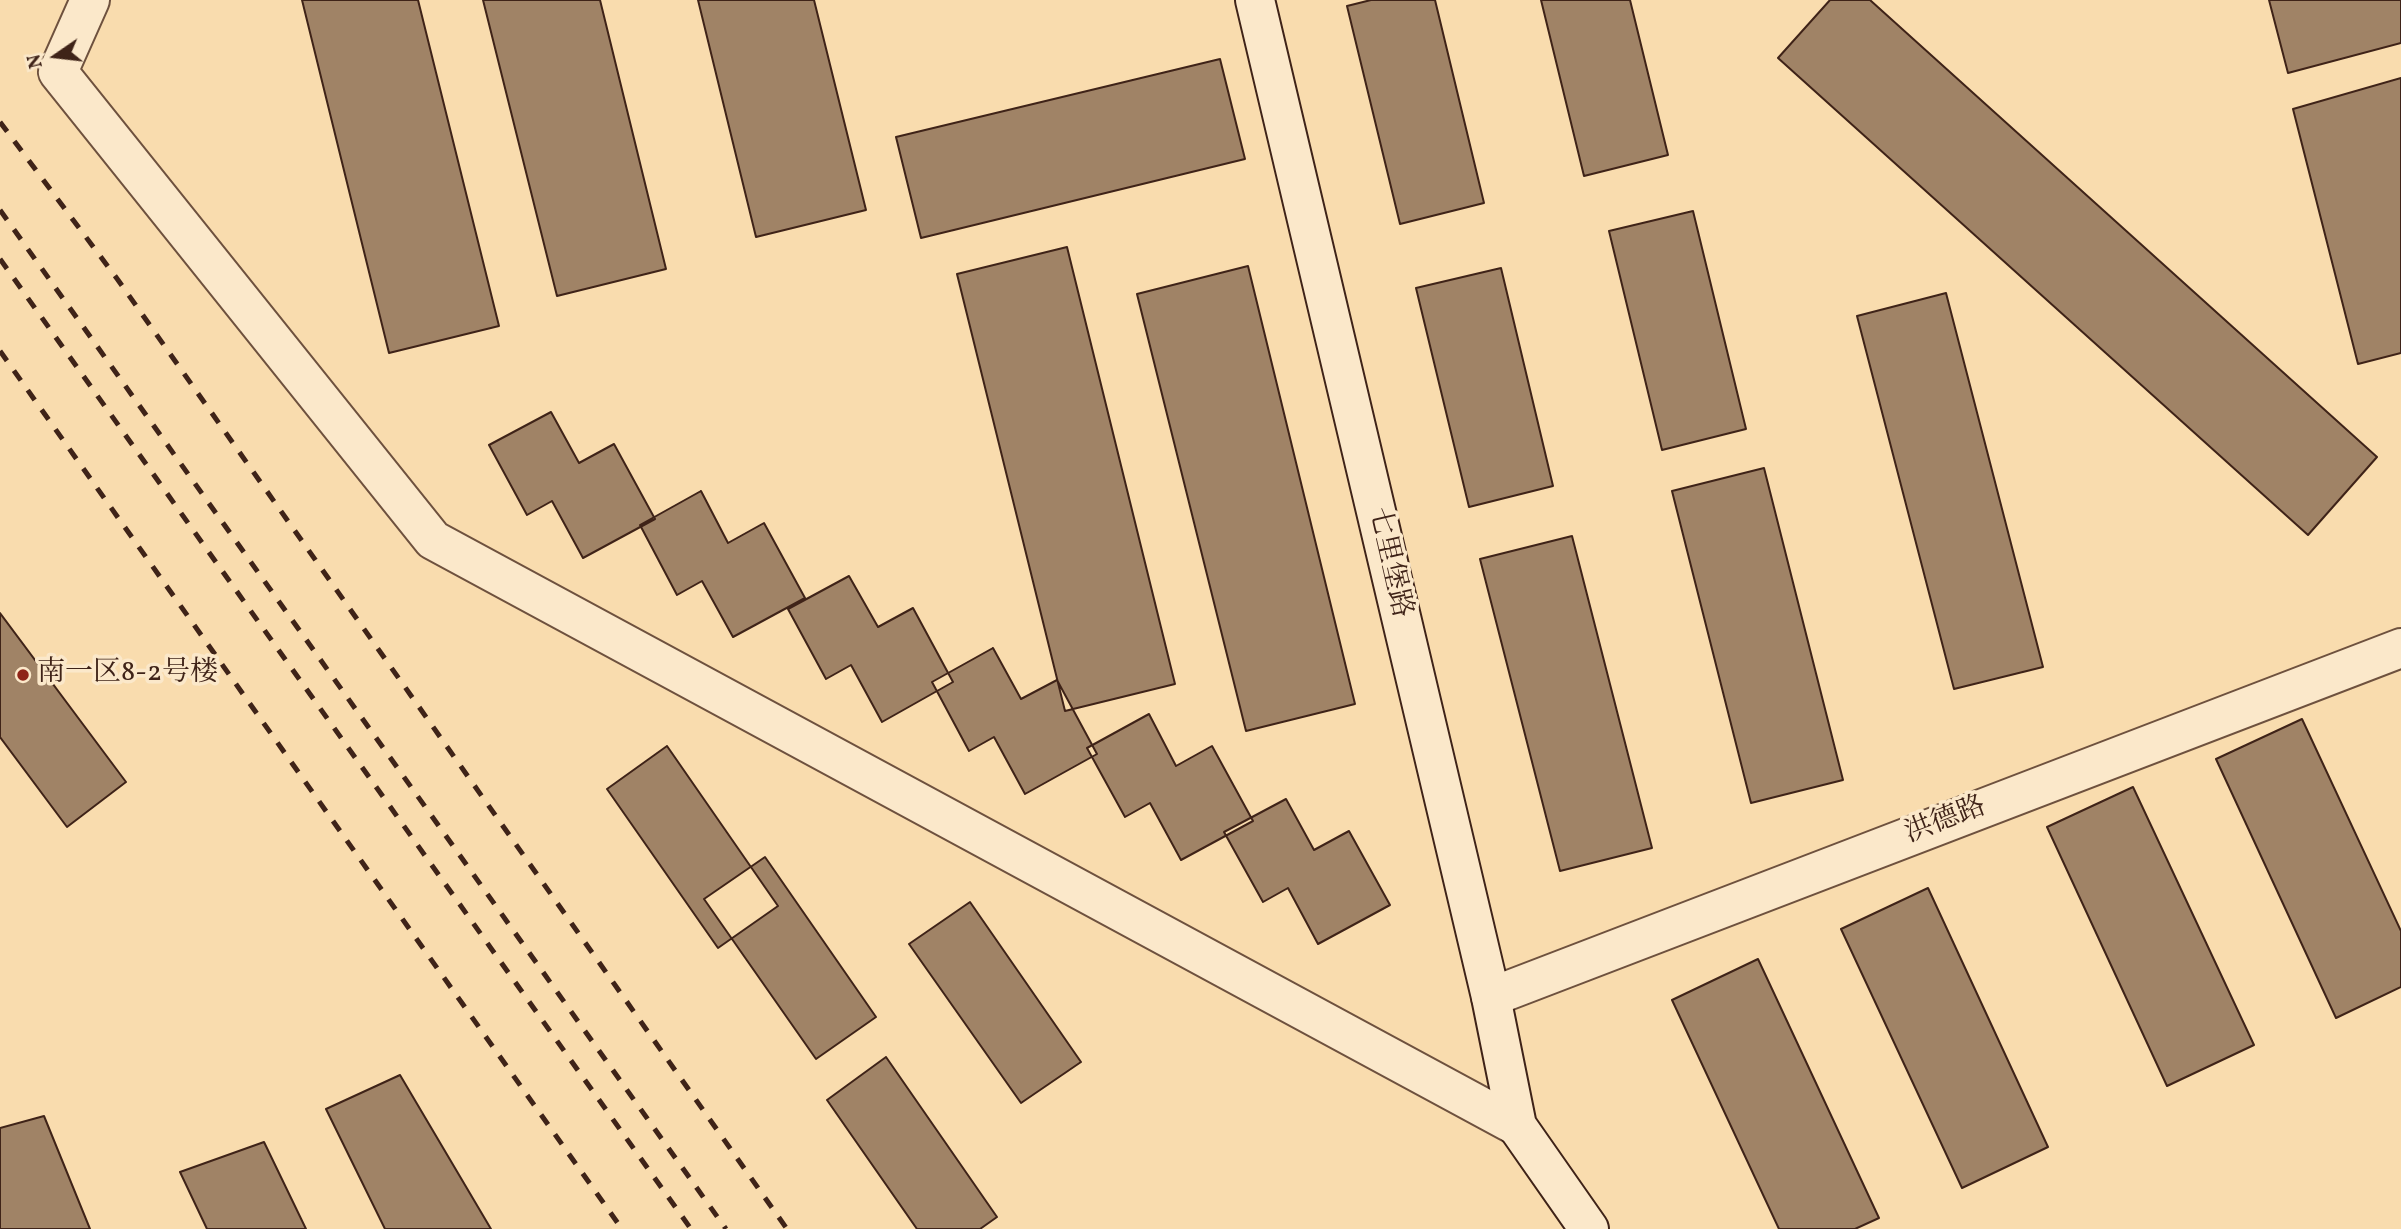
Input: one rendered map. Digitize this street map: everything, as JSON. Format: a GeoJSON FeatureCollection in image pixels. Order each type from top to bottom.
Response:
{"type":"FeatureCollection","features":[{"type":"Feature","properties":{"kind":"street"},"geometry":{"type":"LineString","coordinates":[[90,0],[58,72],[433,540],[1517,1126],[1589,1229]]}},
{"type":"Feature","properties":{"kind":"street","name":"七里堡路"},"geometry":{"type":"LineString","coordinates":[[1255,0],[1491,997],[1517,1126]]}},
{"type":"Feature","properties":{"kind":"street","name":"洪德路"},"geometry":{"type":"LineString","coordinates":[[1491,997],[2401,648]]}},
{"type":"Feature","properties":{"kind":"building"},"geometry":{"type":"Polygon","coordinates":[[[302,0],[418,0],[499,326],[389,353],[302,0]]]}},
{"type":"Feature","properties":{"kind":"building"},"geometry":{"type":"Polygon","coordinates":[[[483,0],[600,0],[666,269],[557,296],[483,0]]]}},
{"type":"Feature","properties":{"kind":"building"},"geometry":{"type":"Polygon","coordinates":[[[698,0],[814,0],[866,210],[756,237],[698,0]]]}},
{"type":"Feature","properties":{"kind":"building"},"geometry":{"type":"Polygon","coordinates":[[[1371,0],[1435,0],[1484,203],[1400,224],[1347,6],[1371,0]]]}},
{"type":"Feature","properties":{"kind":"building"},"geometry":{"type":"Polygon","coordinates":[[[1541,0],[1630,0],[1668,155],[1584,176],[1541,0]]]}},
{"type":"Feature","properties":{"kind":"building"},"geometry":{"type":"Polygon","coordinates":[[[1830,0],[1870,0],[2377,457],[2308,535],[1778,58],[1830,0]]]}},
{"type":"Feature","properties":{"kind":"building"},"geometry":{"type":"Polygon","coordinates":[[[2269,0],[2401,0],[2401,43],[2288,73],[2269,0]]]}},
{"type":"Feature","properties":{"kind":"building"},"geometry":{"type":"Polygon","coordinates":[[[1220,59],[1245,159],[921,238],[896,137],[1220,59]]]}},
{"type":"Feature","properties":{"kind":"building"},"geometry":{"type":"Polygon","coordinates":[[[2401,78],[2401,353],[2358,364],[2293,109],[2401,78]]]}},
{"type":"Feature","properties":{"kind":"building"},"geometry":{"type":"Polygon","coordinates":[[[1693,211],[1746,429],[1662,450],[1609,231],[1693,211]]]}},
{"type":"Feature","properties":{"kind":"building"},"geometry":{"type":"Polygon","coordinates":[[[1067,247],[1175,684],[1065,711],[957,274],[1067,247]]]}},
{"type":"Feature","properties":{"kind":"building"},"geometry":{"type":"Polygon","coordinates":[[[1248,266],[1355,704],[1246,731],[1137,294],[1248,266]]]}},
{"type":"Feature","properties":{"kind":"building"},"geometry":{"type":"Polygon","coordinates":[[[1501,268],[1553,486],[1469,507],[1416,288],[1501,268]]]}},
{"type":"Feature","properties":{"kind":"building"},"geometry":{"type":"Polygon","coordinates":[[[1946,293],[2043,667],[1954,689],[1857,316],[1946,293]]]}},
{"type":"Feature","properties":{"kind":"building"},"geometry":{"type":"Polygon","coordinates":[[[551,412],[579,463],[614,444],[655,519],[583,558],[552,501],[527,515],[489,445],[551,412]]]}},
{"type":"Feature","properties":{"kind":"building"},"geometry":{"type":"Polygon","coordinates":[[[1764,468],[1843,780],[1751,803],[1672,491],[1764,468]]]}},
{"type":"Feature","properties":{"kind":"building"},"geometry":{"type":"Polygon","coordinates":[[[701,491],[728,543],[764,523],[805,598],[733,637],[702,581],[677,595],[640,525],[701,491]]]}},
{"type":"Feature","properties":{"kind":"building"},"geometry":{"type":"Polygon","coordinates":[[[1572,536],[1652,848],[1560,871],[1480,559],[1572,536]]]}},
{"type":"Feature","properties":{"kind":"building"},"geometry":{"type":"Polygon","coordinates":[[[849,576],[878,627],[913,608],[953,682],[882,722],[851,665],[826,679],[788,609],[849,576]]]}},
{"type":"Feature","properties":{"kind":"building","name":"南一区8-2号楼"},"geometry":{"type":"Polygon","coordinates":[[[0,613],[126,782],[67,827],[0,737],[0,613]]]}},
{"type":"Feature","properties":{"kind":"building"},"geometry":{"type":"Polygon","coordinates":[[[993,648],[1021,699],[1057,680],[1097,754],[1025,794],[994,737],[969,751],[932,682],[993,648]]]}},
{"type":"Feature","properties":{"kind":"building"},"geometry":{"type":"Polygon","coordinates":[[[1149,714],[1176,766],[1212,746],[1253,821],[1181,860],[1150,803],[1125,817],[1087,748],[1149,714]]]}},
{"type":"Feature","properties":{"kind":"building"},"geometry":{"type":"Polygon","coordinates":[[[2302,719],[2401,931],[2401,987],[2336,1018],[2216,759],[2302,719]]]}},
{"type":"Feature","properties":{"kind":"building"},"geometry":{"type":"Polygon","coordinates":[[[667,746],[778,906],[718,948],[607,789],[667,746]]]}},
{"type":"Feature","properties":{"kind":"building"},"geometry":{"type":"Polygon","coordinates":[[[2133,787],[2254,1045],[2167,1086],[2047,827],[2133,787]]]}},
{"type":"Feature","properties":{"kind":"building"},"geometry":{"type":"Polygon","coordinates":[[[1286,799],[1314,850],[1349,831],[1390,905],[1318,944],[1288,888],[1263,902],[1224,832],[1286,799]]]}},
{"type":"Feature","properties":{"kind":"building"},"geometry":{"type":"Polygon","coordinates":[[[765,857],[876,1017],[816,1059],[704,899],[765,857]]]}},
{"type":"Feature","properties":{"kind":"building"},"geometry":{"type":"Polygon","coordinates":[[[1928,888],[2048,1147],[1962,1188],[1841,929],[1928,888]]]}},
{"type":"Feature","properties":{"kind":"building"},"geometry":{"type":"Polygon","coordinates":[[[970,902],[1081,1062],[1021,1103],[909,944],[970,902]]]}},
{"type":"Feature","properties":{"kind":"building"},"geometry":{"type":"Polygon","coordinates":[[[1758,959],[1879,1218],[1855,1229],[1779,1229],[1672,1000],[1758,959]]]}},
{"type":"Feature","properties":{"kind":"building"},"geometry":{"type":"Polygon","coordinates":[[[886,1057],[997,1217],[980,1229],[917,1229],[827,1100],[886,1057]]]}},
{"type":"Feature","properties":{"kind":"building"},"geometry":{"type":"Polygon","coordinates":[[[400,1075],[491,1229],[385,1229],[326,1109],[400,1075]]]}},
{"type":"Feature","properties":{"kind":"building"},"geometry":{"type":"Polygon","coordinates":[[[44,1116],[90,1229],[0,1229],[0,1128],[44,1116]]]}},
{"type":"Feature","properties":{"kind":"building"},"geometry":{"type":"Polygon","coordinates":[[[264,1142],[306,1229],[207,1229],[180,1172],[264,1142]]]}},
{"type":"Feature","properties":{"kind":"railway"},"geometry":{"type":"LineString","coordinates":[[0,122],[118,280],[787,1229]]}},
{"type":"Feature","properties":{"kind":"railway"},"geometry":{"type":"LineString","coordinates":[[0,210],[726,1229]]}},
{"type":"Feature","properties":{"kind":"railway"},"geometry":{"type":"LineString","coordinates":[[0,259],[691,1229]]}},
{"type":"Feature","properties":{"kind":"railway"},"geometry":{"type":"LineString","coordinates":[[0,351],[622,1229]]}},
{"type":"Feature","properties":{"kind":"place","name":"南一区8-2号楼"},"geometry":{"type":"Point","coordinates":[23,675]}}]}
